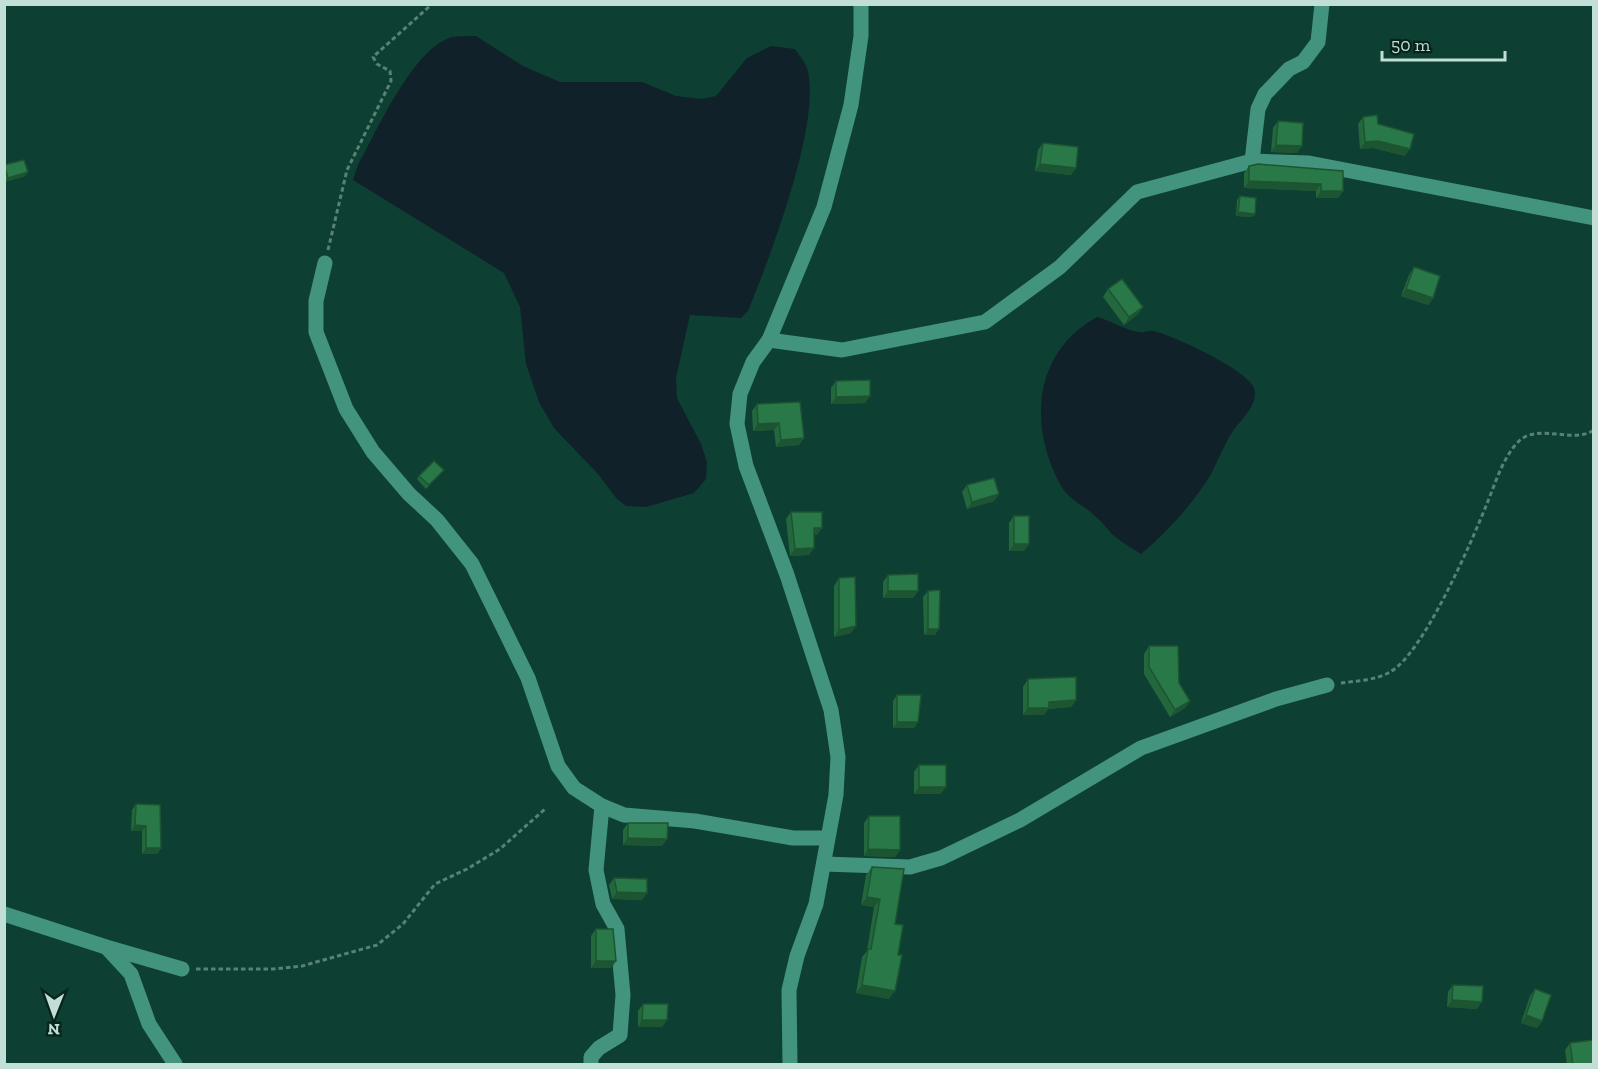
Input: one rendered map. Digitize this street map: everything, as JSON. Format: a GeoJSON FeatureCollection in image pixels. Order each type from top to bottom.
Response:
{"type":"FeatureCollection","features":[{"type":"Feature","properties":{"kind":"street"},"geometry":{"type":"LineString","coordinates":[[790,1065],[789,990],[797,956],[816,904],[836,795],[838,757],[831,711],[787,575],[746,466],[737,424],[740,394],[753,362],[769,340],[824,207],[851,105],[861,36],[861,4]]}},
{"type":"Feature","properties":{"kind":"street"},"geometry":{"type":"LineString","coordinates":[[1252,160],[1258,109],[1265,93],[1289,69],[1303,62],[1318,42],[1322,4]]}},
{"type":"Feature","properties":{"kind":"street"},"geometry":{"type":"LineString","coordinates":[[769,340],[842,350],[984,322],[1060,267],[1137,192],[1252,160],[1309,164],[1593,218]]}},
{"type":"Feature","properties":{"kind":"street"},"geometry":{"type":"LineString","coordinates":[[325,263],[316,302],[316,332],[346,410],[373,452],[409,494],[437,520],[472,564],[528,678],[558,766],[574,788],[602,806],[624,815],[695,820],[793,838],[827,838]]}},
{"type":"Feature","properties":{"kind":"street"},"geometry":{"type":"LineString","coordinates":[[824,864],[910,867],[941,858],[1020,820],[1141,748],[1256,706],[1328,685]]}},
{"type":"Feature","properties":{"kind":"street"},"geometry":{"type":"LineString","coordinates":[[591,1065],[591,1057],[599,1048],[620,1035],[623,995],[617,928],[603,904],[596,870],[602,806]]}},
{"type":"Feature","properties":{"kind":"street"},"geometry":{"type":"LineString","coordinates":[[4,914],[106,948],[182,969]]}},
{"type":"Feature","properties":{"kind":"street"},"geometry":{"type":"LineString","coordinates":[[106,948],[131,974],[149,1024],[175,1065]]}},
{"type":"Feature","properties":{"kind":"path"},"geometry":{"type":"LineString","coordinates":[[325,263],[347,170],[391,81],[390,71],[377,64],[373,57],[432,4]]}},
{"type":"Feature","properties":{"kind":"path"},"geometry":{"type":"LineString","coordinates":[[1328,685],[1390,672],[1415,648],[1476,532],[1510,451],[1521,439],[1544,434],[1586,435],[1593,430]]}},
{"type":"Feature","properties":{"kind":"path"},"geometry":{"type":"LineString","coordinates":[[182,969],[273,969],[302,966],[377,945],[403,924],[435,884],[467,869],[500,849],[545,809]]}},
{"type":"Feature","properties":{"kind":"water"},"geometry":{"type":"Polygon","coordinates":[[[476,36],[523,66],[560,82],[642,82],[676,96],[702,99],[716,96],[747,58],[771,46],[795,49],[807,68],[810,91],[801,154],[780,225],[748,311],[741,318],[690,315],[676,378],[677,398],[701,444],[707,462],[706,479],[694,493],[646,507],[626,506],[617,499],[598,474],[554,428],[539,402],[526,364],[520,307],[504,273],[353,180],[358,165],[386,112],[410,73],[438,44],[452,37],[476,36]]]}},
{"type":"Feature","properties":{"kind":"water"},"geometry":{"type":"Polygon","coordinates":[[[1097,317],[1135,331],[1162,334],[1192,346],[1239,372],[1254,388],[1252,406],[1236,426],[1203,487],[1178,518],[1141,554],[1114,536],[1091,512],[1065,491],[1050,463],[1044,439],[1041,415],[1043,392],[1049,370],[1060,350],[1076,332],[1097,317]]]}},
{"type":"Feature","properties":{"kind":"building"},"geometry":{"type":"Polygon","coordinates":[[[1377,115],[1378,124],[1414,134],[1410,149],[1378,141],[1365,142],[1363,117],[1377,115]]]}},
{"type":"Feature","properties":{"kind":"building"},"geometry":{"type":"Polygon","coordinates":[[[1278,121],[1303,123],[1302,146],[1276,145],[1278,121]]]}},
{"type":"Feature","properties":{"kind":"building"},"geometry":{"type":"Polygon","coordinates":[[[1043,143],[1078,147],[1076,168],[1040,164],[1043,143]]]}},
{"type":"Feature","properties":{"kind":"building"},"geometry":{"type":"Polygon","coordinates":[[[24,160],[28,172],[8,178],[4,165],[24,160]]]}},
{"type":"Feature","properties":{"kind":"building"},"geometry":{"type":"Polygon","coordinates":[[[1258,164],[1343,171],[1343,191],[1321,191],[1321,184],[1249,181],[1249,166],[1258,164]]]}},
{"type":"Feature","properties":{"kind":"building"},"geometry":{"type":"Polygon","coordinates":[[[1240,196],[1256,198],[1255,214],[1238,212],[1240,196]]]}},
{"type":"Feature","properties":{"kind":"building"},"geometry":{"type":"Polygon","coordinates":[[[1414,267],[1440,276],[1433,298],[1406,289],[1414,267]]]}},
{"type":"Feature","properties":{"kind":"building"},"geometry":{"type":"Polygon","coordinates":[[[1122,279],[1143,307],[1129,317],[1108,289],[1122,279]]]}},
{"type":"Feature","properties":{"kind":"building"},"geometry":{"type":"Polygon","coordinates":[[[870,380],[870,396],[836,397],[836,381],[870,380]]]}},
{"type":"Feature","properties":{"kind":"building"},"geometry":{"type":"Polygon","coordinates":[[[800,402],[804,438],[781,440],[779,423],[758,424],[757,404],[800,402]]]}},
{"type":"Feature","properties":{"kind":"building"},"geometry":{"type":"Polygon","coordinates":[[[434,461],[444,470],[429,485],[419,476],[434,461]]]}},
{"type":"Feature","properties":{"kind":"building"},"geometry":{"type":"Polygon","coordinates":[[[994,478],[999,494],[972,502],[967,485],[994,478]]]}},
{"type":"Feature","properties":{"kind":"building"},"geometry":{"type":"Polygon","coordinates":[[[791,512],[822,512],[822,528],[814,528],[814,548],[795,549],[791,512]]]}},
{"type":"Feature","properties":{"kind":"building"},"geometry":{"type":"Polygon","coordinates":[[[1014,516],[1029,516],[1029,544],[1014,544],[1014,516]]]}},
{"type":"Feature","properties":{"kind":"building"},"geometry":{"type":"Polygon","coordinates":[[[918,574],[918,591],[888,591],[888,575],[918,574]]]}},
{"type":"Feature","properties":{"kind":"building"},"geometry":{"type":"Polygon","coordinates":[[[855,577],[856,626],[839,630],[839,578],[855,577]]]}},
{"type":"Feature","properties":{"kind":"building"},"geometry":{"type":"Polygon","coordinates":[[[940,590],[939,629],[928,629],[928,591],[940,590]]]}},
{"type":"Feature","properties":{"kind":"building"},"geometry":{"type":"Polygon","coordinates":[[[1149,646],[1178,646],[1179,683],[1190,701],[1175,710],[1149,667],[1149,646]]]}},
{"type":"Feature","properties":{"kind":"building"},"geometry":{"type":"Polygon","coordinates":[[[1076,677],[1076,700],[1049,702],[1049,708],[1028,708],[1028,679],[1076,677]]]}},
{"type":"Feature","properties":{"kind":"building"},"geometry":{"type":"Polygon","coordinates":[[[897,695],[921,695],[918,722],[897,722],[897,695]]]}},
{"type":"Feature","properties":{"kind":"building"},"geometry":{"type":"Polygon","coordinates":[[[919,765],[946,765],[946,787],[919,787],[919,765]]]}},
{"type":"Feature","properties":{"kind":"building"},"geometry":{"type":"Polygon","coordinates":[[[136,804],[160,805],[161,848],[146,848],[146,826],[135,825],[136,804]]]}},
{"type":"Feature","properties":{"kind":"building"},"geometry":{"type":"Polygon","coordinates":[[[869,816],[900,816],[900,850],[868,849],[869,816]]]}},
{"type":"Feature","properties":{"kind":"building"},"geometry":{"type":"Polygon","coordinates":[[[628,823],[668,823],[667,839],[628,838],[628,823]]]}},
{"type":"Feature","properties":{"kind":"building"},"geometry":{"type":"Polygon","coordinates":[[[872,867],[904,869],[895,924],[903,925],[898,955],[902,955],[895,991],[862,985],[880,899],[867,897],[872,867]]]}},
{"type":"Feature","properties":{"kind":"building"},"geometry":{"type":"Polygon","coordinates":[[[614,878],[647,879],[647,893],[617,892],[614,878]]]}},
{"type":"Feature","properties":{"kind":"building"},"geometry":{"type":"Polygon","coordinates":[[[596,929],[613,929],[616,961],[596,961],[596,929]]]}},
{"type":"Feature","properties":{"kind":"building"},"geometry":{"type":"Polygon","coordinates":[[[1453,985],[1483,986],[1482,1002],[1452,1000],[1453,985]]]}},
{"type":"Feature","properties":{"kind":"building"},"geometry":{"type":"Polygon","coordinates":[[[1535,989],[1551,995],[1542,1021],[1526,1015],[1535,989]]]}},
{"type":"Feature","properties":{"kind":"building"},"geometry":{"type":"Polygon","coordinates":[[[643,1004],[668,1004],[667,1020],[642,1020],[643,1004]]]}},
{"type":"Feature","properties":{"kind":"building"},"geometry":{"type":"Polygon","coordinates":[[[1593,1040],[1593,1065],[1573,1065],[1570,1043],[1593,1040]]]}}]}
